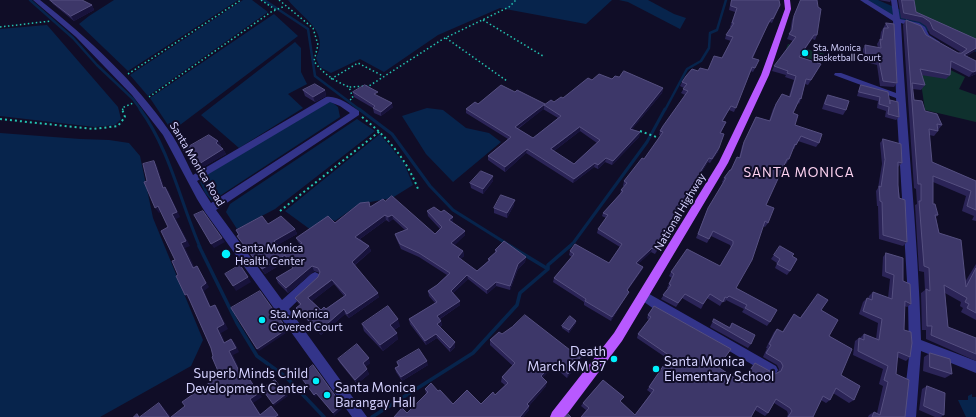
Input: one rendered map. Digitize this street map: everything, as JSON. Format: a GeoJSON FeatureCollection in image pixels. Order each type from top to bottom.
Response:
{"type":"FeatureCollection","features":[{"type":"Feature","properties":{"kind":"main road","name":"National Highway"},"geometry":{"type":"LineString","coordinates":[[557,417],[618,337],[724,163],[765,75],[788,9],[787,0]]}},
{"type":"Feature","properties":{"kind":"street","name":"Santa Monica Road"},"geometry":{"type":"LineString","coordinates":[[36,0],[79,35],[142,102],[167,134],[200,196],[360,417]]}},
{"type":"Feature","properties":{"kind":"street"},"geometry":{"type":"LineString","coordinates":[[863,0],[897,20],[922,29],[926,36],[945,47]]}},
{"type":"Feature","properties":{"kind":"street"},"geometry":{"type":"LineString","coordinates":[[894,0],[897,20],[900,97],[910,229],[914,343],[909,417]]}},
{"type":"Feature","properties":{"kind":"street"},"geometry":{"type":"LineString","coordinates":[[838,75],[900,97]]}},
{"type":"Feature","properties":{"kind":"street"},"geometry":{"type":"LineString","coordinates":[[192,180],[328,99],[343,104],[356,113],[209,209]]}},
{"type":"Feature","properties":{"kind":"street"},"geometry":{"type":"LineString","coordinates":[[282,308],[315,277]]}},
{"type":"Feature","properties":{"kind":"street"},"geometry":{"type":"LineString","coordinates":[[644,296],[664,310],[708,332],[772,370]]}},
{"type":"Feature","properties":{"kind":"street"},"geometry":{"type":"LineString","coordinates":[[914,343],[976,368]]}},
{"type":"Feature","properties":{"kind":"path"},"geometry":{"type":"LineString","coordinates":[[120,79],[241,0]]}},
{"type":"Feature","properties":{"kind":"path"},"geometry":{"type":"LineString","coordinates":[[261,0],[276,10]]}},
{"type":"Feature","properties":{"kind":"path"},"geometry":{"type":"LineString","coordinates":[[279,0],[313,28],[318,45],[314,61],[319,69],[331,79],[348,87],[369,86],[446,38],[509,7],[516,0]]}},
{"type":"Feature","properties":{"kind":"path"},"geometry":{"type":"LineString","coordinates":[[142,102],[276,10],[285,6]]}},
{"type":"Feature","properties":{"kind":"path"},"geometry":{"type":"LineString","coordinates":[[483,20],[543,56]]}},
{"type":"Feature","properties":{"kind":"path"},"geometry":{"type":"LineString","coordinates":[[0,27],[48,22]]}},
{"type":"Feature","properties":{"kind":"path"},"geometry":{"type":"LineString","coordinates":[[446,38],[507,81]]}},
{"type":"Feature","properties":{"kind":"path"},"geometry":{"type":"LineString","coordinates":[[331,79],[358,63],[383,76]]}},
{"type":"Feature","properties":{"kind":"path"},"geometry":{"type":"LineString","coordinates":[[348,87],[353,98]]}},
{"type":"Feature","properties":{"kind":"path"},"geometry":{"type":"LineString","coordinates":[[0,119],[93,129],[118,126],[125,117],[122,108],[126,106]]}},
{"type":"Feature","properties":{"kind":"path"},"geometry":{"type":"LineString","coordinates":[[356,113],[380,131],[412,169],[418,189]]}},
{"type":"Feature","properties":{"kind":"path"},"geometry":{"type":"LineString","coordinates":[[280,211],[380,131]]}},
{"type":"Feature","properties":{"kind":"path"},"geometry":{"type":"LineString","coordinates":[[640,131],[659,138]]}},
{"type":"Feature","properties":{"kind":"green space"},"geometry":{"type":"Polygon","coordinates":[[[912,0],[976,0],[976,45],[913,16],[912,0]]]}},
{"type":"Feature","properties":{"kind":"green space","name":"Sta. Monica Basketball Court"},"geometry":{"type":"Polygon","coordinates":[[[788,44],[825,54],[821,62],[785,52],[788,44]]]}},
{"type":"Feature","properties":{"kind":"green space"},"geometry":{"type":"Polygon","coordinates":[[[938,64],[965,77],[959,89],[976,95],[976,122],[925,110],[921,83],[915,72],[938,64]]]}},
{"type":"Feature","properties":{"kind":"water"},"geometry":{"type":"Polygon","coordinates":[[[114,0],[238,0],[128,71],[79,24],[114,0]]]}},
{"type":"Feature","properties":{"kind":"water"},"geometry":{"type":"Polygon","coordinates":[[[243,0],[252,0],[268,12],[148,96],[130,75],[243,0]]]}},
{"type":"Feature","properties":{"kind":"water"},"geometry":{"type":"Polygon","coordinates":[[[288,0],[612,0],[586,24],[500,8],[438,35],[384,72],[360,59],[331,73],[320,67],[316,58],[320,40],[313,26],[288,0]]]}},
{"type":"Feature","properties":{"kind":"water"},"geometry":{"type":"Polygon","coordinates":[[[619,0],[648,0],[674,14],[686,18],[680,29],[628,2],[619,0]]]}},
{"type":"Feature","properties":{"kind":"water"},"geometry":{"type":"Polygon","coordinates":[[[274,14],[298,36],[172,131],[150,98],[274,14]]]}},
{"type":"Feature","properties":{"kind":"water"},"geometry":{"type":"Polygon","coordinates":[[[47,25],[118,107],[121,119],[115,125],[95,127],[0,116],[0,29],[47,25]]]}},
{"type":"Feature","properties":{"kind":"water"},"geometry":{"type":"Polygon","coordinates":[[[295,42],[301,48],[301,72],[307,84],[288,94],[303,108],[239,148],[201,115],[295,42]]]}},
{"type":"Feature","properties":{"kind":"water"},"geometry":{"type":"Polygon","coordinates":[[[329,100],[338,107],[340,117],[212,201],[205,193],[200,182],[205,176],[329,100]]]}},
{"type":"Feature","properties":{"kind":"water"},"geometry":{"type":"Polygon","coordinates":[[[427,108],[443,110],[466,128],[489,133],[501,142],[453,182],[426,154],[402,116],[427,108]]]}},
{"type":"Feature","properties":{"kind":"water"},"geometry":{"type":"Polygon","coordinates":[[[357,119],[375,131],[275,209],[237,229],[226,212],[230,204],[357,119]]]}},
{"type":"Feature","properties":{"kind":"water"},"geometry":{"type":"Polygon","coordinates":[[[0,133],[109,140],[129,143],[140,156],[153,218],[203,340],[191,366],[100,417],[0,417],[0,133]]]}},
{"type":"Feature","properties":{"kind":"water"},"geometry":{"type":"Polygon","coordinates":[[[380,134],[404,163],[413,185],[392,198],[359,204],[335,221],[329,218],[311,230],[285,211],[380,134]]]}},
{"type":"Feature","properties":{"kind":"water"},"geometry":{"type":"Polygon","coordinates":[[[972,394],[972,397],[976,397],[976,417],[966,417],[958,400],[968,400],[968,396],[972,394]]]}},
{"type":"Feature","properties":{"kind":"building"},"geometry":{"type":"Polygon","coordinates":[[[50,0],[82,0],[92,5],[71,16],[50,0]]]}},
{"type":"Feature","properties":{"kind":"building"},"geometry":{"type":"Polygon","coordinates":[[[732,0],[779,0],[780,5],[773,19],[772,18],[769,22],[752,58],[759,60],[755,68],[752,67],[736,108],[731,106],[722,121],[726,122],[720,133],[724,134],[719,148],[712,159],[709,158],[687,193],[690,195],[673,220],[677,221],[657,250],[652,248],[636,263],[643,267],[627,290],[629,292],[612,317],[585,301],[586,299],[554,278],[574,254],[570,251],[575,244],[609,263],[622,244],[598,229],[608,215],[603,213],[623,191],[621,190],[627,183],[624,181],[642,158],[644,159],[663,132],[660,131],[663,126],[688,91],[683,89],[687,84],[682,82],[686,76],[692,69],[698,71],[700,68],[708,70],[714,56],[722,58],[733,37],[726,35],[734,23],[732,23],[737,8],[731,6],[732,0]]]}},
{"type":"Feature","properties":{"kind":"building"},"geometry":{"type":"Polygon","coordinates":[[[801,0],[817,0],[818,7],[821,9],[817,35],[814,35],[799,57],[821,64],[811,80],[806,79],[801,99],[800,98],[793,113],[798,115],[795,125],[822,134],[819,143],[801,136],[796,145],[795,144],[766,205],[774,208],[768,223],[765,221],[752,260],[736,288],[777,310],[770,322],[745,308],[747,305],[729,296],[727,298],[725,297],[723,302],[710,294],[703,304],[685,294],[678,303],[663,295],[671,285],[669,284],[674,274],[671,272],[687,249],[720,266],[733,244],[733,241],[713,231],[709,239],[698,234],[708,208],[726,178],[724,178],[731,170],[737,157],[740,158],[744,142],[756,117],[770,121],[776,104],[782,94],[790,97],[796,76],[787,73],[788,71],[774,66],[796,37],[789,34],[792,30],[794,16],[801,0]]]}},
{"type":"Feature","properties":{"kind":"building"},"geometry":{"type":"Polygon","coordinates":[[[902,0],[914,0],[916,12],[976,39],[976,48],[964,55],[976,61],[976,71],[973,72],[951,61],[950,75],[920,69],[925,85],[912,83],[914,100],[922,101],[925,111],[937,114],[942,125],[937,124],[938,131],[929,129],[932,162],[976,181],[976,210],[967,206],[971,191],[933,176],[933,204],[935,204],[938,215],[935,215],[939,233],[961,240],[966,287],[976,268],[976,313],[967,308],[969,304],[965,302],[967,298],[944,285],[948,327],[976,338],[976,354],[931,335],[932,326],[927,326],[926,289],[930,291],[929,268],[924,266],[919,201],[921,201],[921,184],[918,184],[906,20],[921,26],[926,35],[958,53],[962,53],[967,49],[933,29],[930,22],[923,17],[904,13],[902,0]]]}},
{"type":"Feature","properties":{"kind":"building"},"geometry":{"type":"Polygon","coordinates":[[[886,23],[894,24],[897,83],[883,81],[879,61],[866,57],[865,45],[881,48],[880,39],[882,40],[884,28],[888,28],[886,23]]]}},
{"type":"Feature","properties":{"kind":"building"},"geometry":{"type":"Polygon","coordinates":[[[624,71],[663,88],[630,129],[640,132],[613,161],[606,158],[598,165],[595,163],[574,179],[527,149],[505,167],[488,156],[511,137],[466,109],[475,102],[478,104],[501,85],[515,92],[517,90],[545,104],[515,127],[533,138],[561,116],[544,105],[551,100],[554,102],[561,97],[563,98],[588,78],[592,80],[599,74],[612,79],[615,76],[619,77],[624,71]],[[580,127],[551,149],[574,164],[600,140],[580,127]]]}},
{"type":"Feature","properties":{"kind":"building"},"geometry":{"type":"Polygon","coordinates":[[[315,84],[325,90],[313,97],[303,90],[315,84]]]}},
{"type":"Feature","properties":{"kind":"building"},"geometry":{"type":"Polygon","coordinates":[[[365,85],[378,92],[374,94],[392,103],[381,112],[373,108],[375,106],[353,92],[365,85]]]}},
{"type":"Feature","properties":{"kind":"building"},"geometry":{"type":"Polygon","coordinates":[[[861,85],[888,92],[890,104],[890,100],[898,102],[899,117],[888,114],[889,107],[879,104],[880,97],[859,92],[861,85]]]}},
{"type":"Feature","properties":{"kind":"building"},"geometry":{"type":"Polygon","coordinates":[[[828,95],[849,101],[846,110],[825,104],[828,95]]]}},
{"type":"Feature","properties":{"kind":"building"},"geometry":{"type":"Polygon","coordinates":[[[209,135],[218,141],[216,143],[223,149],[199,164],[183,150],[209,135]]]}},
{"type":"Feature","properties":{"kind":"building"},"geometry":{"type":"Polygon","coordinates":[[[883,139],[901,144],[902,163],[898,162],[898,185],[899,198],[905,200],[907,242],[883,235],[882,202],[880,201],[879,186],[881,187],[885,160],[883,139]]]}},
{"type":"Feature","properties":{"kind":"building"},"geometry":{"type":"Polygon","coordinates":[[[154,161],[163,188],[165,187],[177,212],[172,214],[186,241],[181,243],[193,268],[197,266],[206,283],[201,287],[210,307],[215,305],[224,324],[217,328],[224,343],[231,339],[236,348],[229,351],[240,373],[243,370],[259,393],[250,399],[260,415],[271,406],[278,415],[275,417],[171,417],[185,406],[182,402],[212,381],[210,376],[218,371],[212,357],[211,348],[187,294],[185,295],[176,276],[178,275],[172,261],[175,260],[161,231],[168,227],[158,206],[155,208],[144,182],[147,181],[143,164],[154,161]]]}},
{"type":"Feature","properties":{"kind":"building"},"geometry":{"type":"Polygon","coordinates":[[[481,171],[493,176],[483,189],[470,183],[481,171]]]}},
{"type":"Feature","properties":{"kind":"building"},"geometry":{"type":"Polygon","coordinates":[[[501,195],[515,200],[507,213],[494,208],[501,195]]]}},
{"type":"Feature","properties":{"kind":"building"},"geometry":{"type":"Polygon","coordinates":[[[392,196],[435,234],[442,227],[427,211],[434,207],[441,212],[444,210],[453,217],[449,220],[465,231],[451,243],[463,251],[458,257],[477,271],[490,260],[488,259],[497,251],[495,250],[504,241],[526,257],[518,264],[510,286],[496,282],[487,290],[467,275],[451,291],[460,301],[437,316],[441,321],[437,324],[455,342],[450,348],[436,334],[425,341],[409,319],[437,302],[428,291],[450,273],[419,253],[400,244],[395,234],[408,229],[392,215],[388,217],[385,215],[355,237],[369,246],[352,262],[378,293],[347,314],[344,309],[319,331],[296,308],[301,304],[295,298],[318,277],[320,272],[318,268],[312,266],[286,288],[276,278],[293,268],[285,255],[262,269],[237,236],[239,235],[236,230],[262,216],[268,224],[281,216],[295,229],[274,241],[285,254],[302,243],[296,238],[328,216],[335,223],[360,203],[369,202],[370,207],[383,199],[385,201],[392,196]],[[332,280],[308,298],[321,310],[324,307],[326,309],[346,295],[332,280]]]}},
{"type":"Feature","properties":{"kind":"building"},"geometry":{"type":"Polygon","coordinates":[[[203,211],[222,238],[211,244],[194,215],[203,211]]]}},
{"type":"Feature","properties":{"kind":"building"},"geometry":{"type":"Polygon","coordinates":[[[780,246],[794,254],[792,256],[797,259],[790,271],[777,264],[780,259],[774,255],[780,246]]]}},
{"type":"Feature","properties":{"kind":"building"},"geometry":{"type":"Polygon","coordinates":[[[886,253],[903,258],[903,281],[910,284],[911,304],[905,301],[904,330],[911,332],[912,343],[910,357],[898,352],[896,374],[909,380],[905,417],[872,417],[874,412],[880,415],[888,382],[884,380],[888,366],[858,351],[859,338],[864,340],[864,334],[879,340],[882,319],[863,311],[867,298],[872,300],[873,292],[892,299],[894,275],[886,272],[886,253]]]}},
{"type":"Feature","properties":{"kind":"building"},"geometry":{"type":"Polygon","coordinates":[[[240,265],[248,277],[233,286],[225,274],[240,265]]]}},
{"type":"Feature","properties":{"kind":"building","name":"Sta. Monica Covered Court"},"geometry":{"type":"Polygon","coordinates":[[[260,291],[287,329],[257,349],[231,308],[260,291]]]}},
{"type":"Feature","properties":{"kind":"building"},"geometry":{"type":"Polygon","coordinates":[[[818,294],[828,300],[821,310],[838,320],[829,336],[852,349],[841,375],[860,386],[854,400],[836,388],[830,400],[823,396],[813,417],[788,417],[792,411],[790,408],[776,399],[768,413],[757,406],[751,417],[581,417],[589,408],[583,403],[603,380],[624,397],[620,401],[635,415],[654,390],[649,387],[670,356],[638,334],[651,317],[648,315],[654,306],[731,349],[718,367],[742,383],[755,363],[775,374],[781,371],[783,366],[781,362],[766,353],[771,345],[769,344],[777,329],[783,332],[794,314],[800,318],[818,294]]]}},
{"type":"Feature","properties":{"kind":"building"},"geometry":{"type":"Polygon","coordinates":[[[388,306],[398,319],[390,325],[397,333],[380,345],[362,324],[388,306]]]}},
{"type":"Feature","properties":{"kind":"building"},"geometry":{"type":"Polygon","coordinates":[[[525,315],[570,350],[574,345],[584,352],[568,374],[554,362],[541,376],[547,382],[527,404],[529,406],[520,417],[394,417],[402,408],[407,413],[428,392],[425,389],[431,383],[453,404],[467,390],[481,404],[493,392],[495,395],[508,383],[502,377],[515,363],[490,340],[499,332],[502,334],[512,327],[525,315]]]}},
{"type":"Feature","properties":{"kind":"building"},"geometry":{"type":"Polygon","coordinates":[[[570,316],[576,321],[569,330],[562,326],[570,316]]]}},
{"type":"Feature","properties":{"kind":"building"},"geometry":{"type":"Polygon","coordinates":[[[714,319],[730,328],[732,323],[755,335],[751,344],[713,322],[714,319]]]}},
{"type":"Feature","properties":{"kind":"building"},"geometry":{"type":"Polygon","coordinates":[[[357,344],[369,358],[363,363],[367,369],[355,380],[338,359],[357,344]]]}},
{"type":"Feature","properties":{"kind":"building"},"geometry":{"type":"Polygon","coordinates":[[[419,349],[427,361],[401,377],[395,368],[399,366],[397,362],[419,349]]]}},
{"type":"Feature","properties":{"kind":"building"},"geometry":{"type":"Polygon","coordinates":[[[930,353],[950,359],[952,374],[930,367],[930,353]]]}},
{"type":"Feature","properties":{"kind":"building"},"geometry":{"type":"Polygon","coordinates":[[[313,365],[342,405],[333,413],[316,393],[314,395],[300,376],[313,365]]]}},
{"type":"Feature","properties":{"kind":"building"},"geometry":{"type":"Polygon","coordinates":[[[275,380],[286,394],[273,404],[262,389],[275,380]]]}},
{"type":"Feature","properties":{"kind":"building"},"geometry":{"type":"Polygon","coordinates":[[[927,386],[945,393],[944,415],[924,406],[927,386]]]}},
{"type":"Feature","properties":{"kind":"building"},"geometry":{"type":"Polygon","coordinates":[[[159,403],[169,417],[140,417],[159,403]]]}},
{"type":"Feature","properties":{"kind":"waterway"},"geometry":{"type":"LineString","coordinates":[[30,0],[73,38],[97,65],[133,99],[141,110]]}},
{"type":"Feature","properties":{"kind":"waterway"},"geometry":{"type":"LineString","coordinates":[[264,0],[308,29],[315,76],[360,110]]}},
{"type":"Feature","properties":{"kind":"waterway"},"geometry":{"type":"LineString","coordinates":[[665,110],[687,69],[701,61],[709,48],[710,33],[717,30],[726,0]]}},
{"type":"Feature","properties":{"kind":"waterway"},"geometry":{"type":"LineString","coordinates":[[868,0],[976,48]]}},
{"type":"Feature","properties":{"kind":"waterway"},"geometry":{"type":"LineString","coordinates":[[140,109],[159,141],[167,159],[200,247]]}},
{"type":"Feature","properties":{"kind":"waterway"},"geometry":{"type":"LineString","coordinates":[[359,109],[392,134],[430,186],[453,210],[512,247]]}},
{"type":"Feature","properties":{"kind":"waterway"},"geometry":{"type":"LineString","coordinates":[[570,246],[647,142],[665,109]]}},
{"type":"Feature","properties":{"kind":"waterway"},"geometry":{"type":"LineString","coordinates":[[199,246],[237,323],[257,356],[286,377],[324,417]]}},
{"type":"Feature","properties":{"kind":"waterway"},"geometry":{"type":"LineString","coordinates":[[510,246],[548,269]]}},
{"type":"Feature","properties":{"kind":"waterway"},"geometry":{"type":"LineString","coordinates":[[548,269],[548,265],[570,246]]}},
{"type":"Feature","properties":{"kind":"waterway"},"geometry":{"type":"LineString","coordinates":[[372,417],[473,353],[517,305],[520,293],[548,269]]}},
{"type":"Feature","properties":{"kind":"place","name":"Sta. Monica Basketball Court"},"geometry":{"type":"Point","coordinates":[805,53]}},
{"type":"Feature","properties":{"kind":"place","name":"Santa Monica Health Center"},"geometry":{"type":"Point","coordinates":[226,254]}},
{"type":"Feature","properties":{"kind":"place","name":"Sta. Monica Covered Court"},"geometry":{"type":"Point","coordinates":[262,320]}},
{"type":"Feature","properties":{"kind":"place","name":"Death March KM 87"},"geometry":{"type":"Point","coordinates":[614,359]}},
{"type":"Feature","properties":{"kind":"place","name":"Santa Monica Elementary School"},"geometry":{"type":"Point","coordinates":[656,369]}},
{"type":"Feature","properties":{"kind":"place","name":"Superb Minds Child Development Center"},"geometry":{"type":"Point","coordinates":[316,381]}},
{"type":"Feature","properties":{"kind":"place","name":"Santa Monica Barangay Hall"},"geometry":{"type":"Point","coordinates":[327,395]}},
{"type":"Feature","properties":{"kind":"district","name":"SANTA MONICA"},"geometry":{"type":"Point","coordinates":[799,173]}}]}
